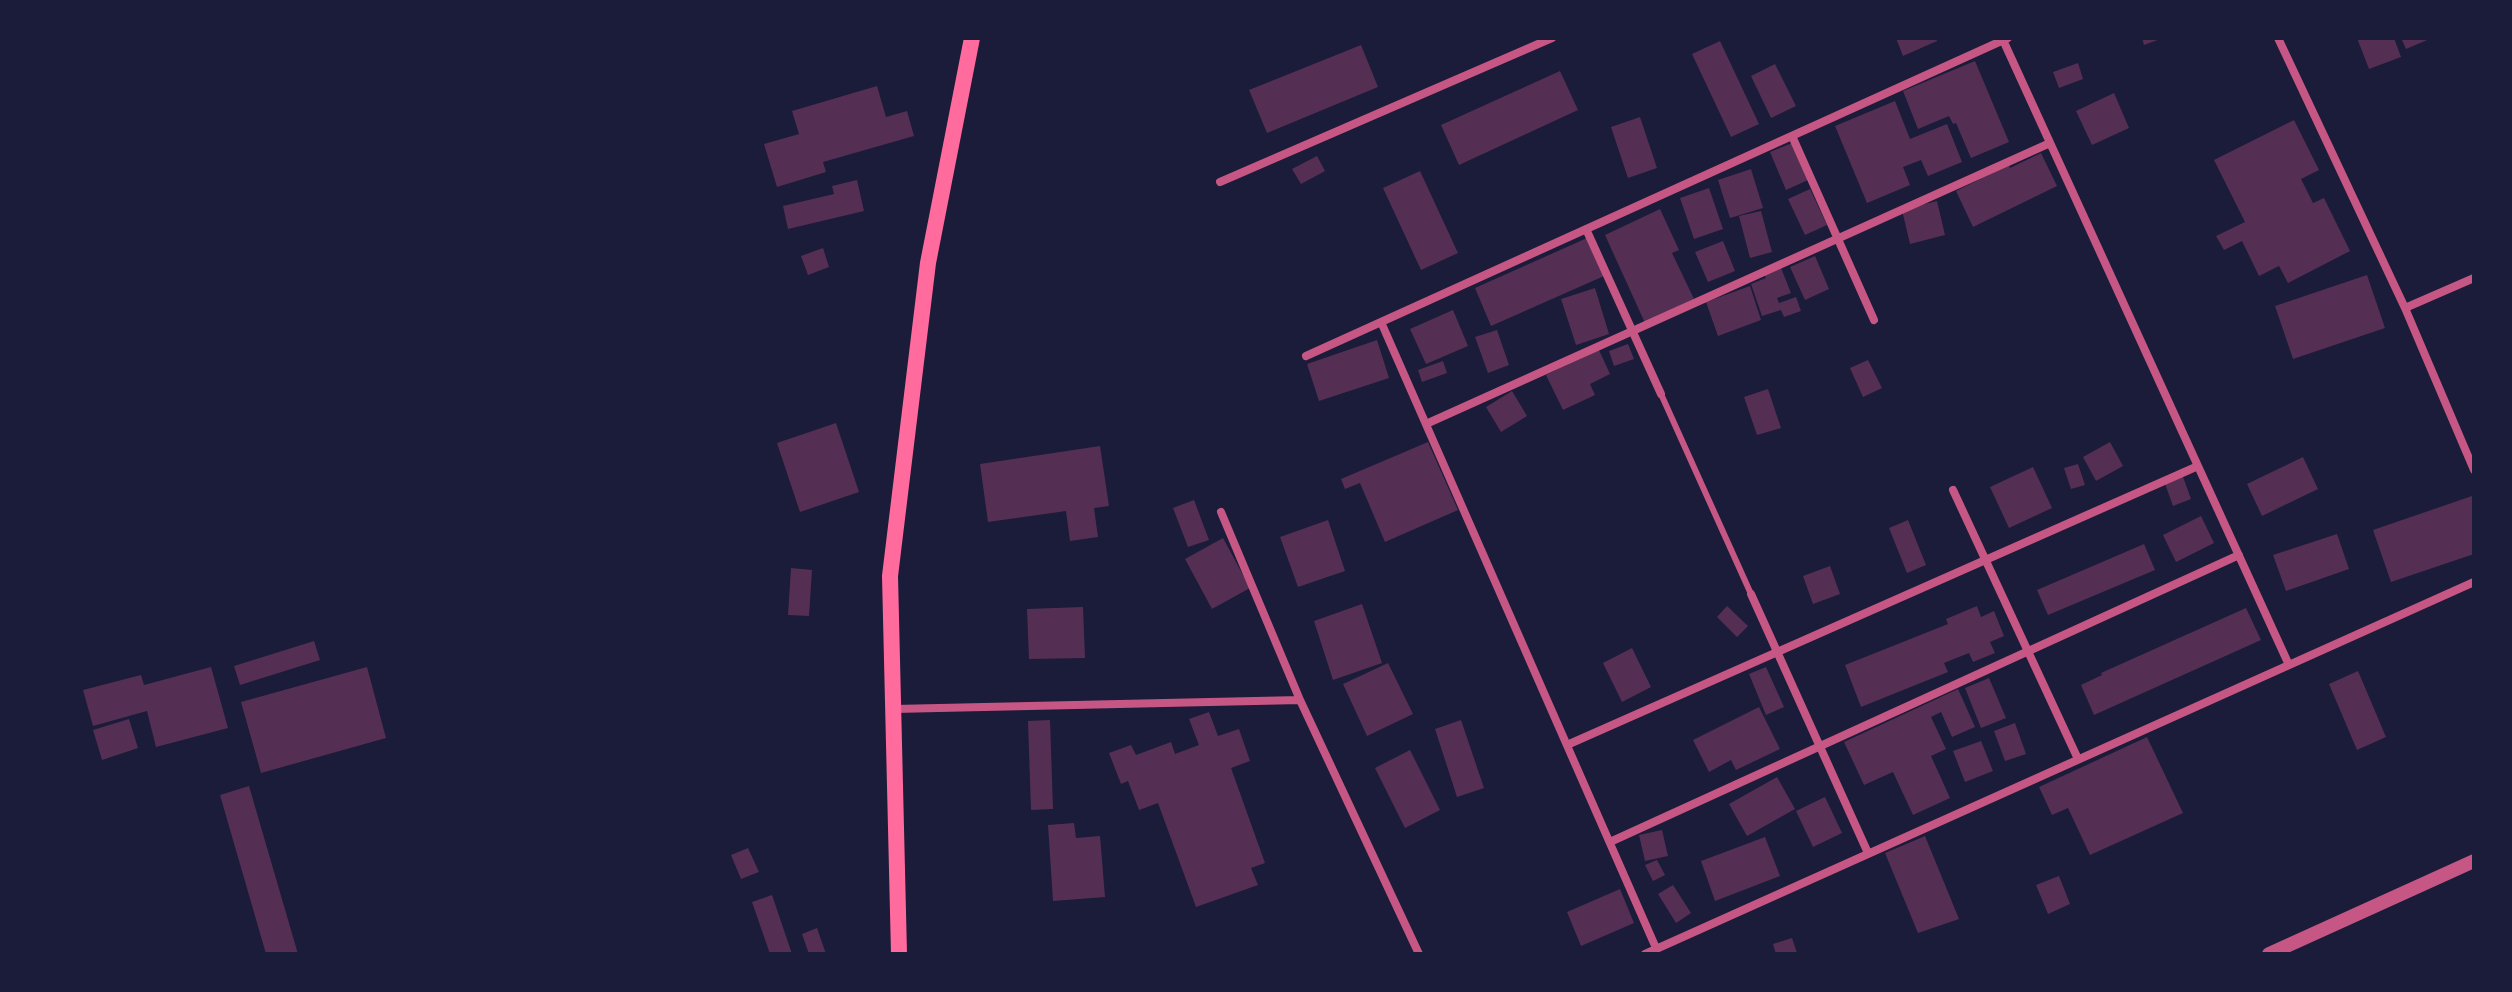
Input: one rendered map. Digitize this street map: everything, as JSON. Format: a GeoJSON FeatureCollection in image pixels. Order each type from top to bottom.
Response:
{"type":"FeatureCollection","features":[{"type":"Feature","properties":{"kind":"main road"},"geometry":{"type":"LineString","coordinates":[[899,954],[890,576],[928,263],[972,38]]}},
{"type":"Feature","properties":{"kind":"street"},"geometry":{"type":"LineString","coordinates":[[1220,182],[1552,38]]}},
{"type":"Feature","properties":{"kind":"street"},"geometry":{"type":"LineString","coordinates":[[2278,38],[2405,308],[2474,470]]}},
{"type":"Feature","properties":{"kind":"street"},"geometry":{"type":"LineString","coordinates":[[1306,356],[2005,39],[2289,665]]}},
{"type":"Feature","properties":{"kind":"street"},"geometry":{"type":"LineString","coordinates":[[1792,136],[1874,320]]}},
{"type":"Feature","properties":{"kind":"street"},"geometry":{"type":"LineString","coordinates":[[1426,424],[2050,143]]}},
{"type":"Feature","properties":{"kind":"street"},"geometry":{"type":"LineString","coordinates":[[1586,229],[1661,394]]}},
{"type":"Feature","properties":{"kind":"street"},"geometry":{"type":"LineString","coordinates":[[2405,308],[2474,278]]}},
{"type":"Feature","properties":{"kind":"street"},"geometry":{"type":"LineString","coordinates":[[1381,322],[1656,948]]}},
{"type":"Feature","properties":{"kind":"street"},"geometry":{"type":"LineString","coordinates":[[1567,745],[2198,466]]}},
{"type":"Feature","properties":{"kind":"street"},"geometry":{"type":"LineString","coordinates":[[1953,490],[2078,759]]}},
{"type":"Feature","properties":{"kind":"street"},"geometry":{"type":"LineString","coordinates":[[1221,512],[1300,700],[1419,954]]}},
{"type":"Feature","properties":{"kind":"street"},"geometry":{"type":"LineString","coordinates":[[1610,842],[2239,555]]}},
{"type":"Feature","properties":{"kind":"street"},"geometry":{"type":"LineString","coordinates":[[1645,954],[2474,582]]}},
{"type":"Feature","properties":{"kind":"street"},"geometry":{"type":"LineString","coordinates":[[1751,594],[1868,853]]}},
{"type":"Feature","properties":{"kind":"street"},"geometry":{"type":"LineString","coordinates":[[894,709],[1300,700]]}},
{"type":"Feature","properties":{"kind":"street"},"geometry":{"type":"LineString","coordinates":[[2269,954],[2474,861]]}},
{"type":"Feature","properties":{"kind":"lane"},"geometry":{"type":"LineString","coordinates":[[1661,394],[1751,594]]}},
{"type":"Feature","properties":{"kind":"building"},"geometry":{"type":"Polygon","coordinates":[[[1896,38],[1936,38],[1937,41],[1903,56],[1896,38]]]}},
{"type":"Feature","properties":{"kind":"building"},"geometry":{"type":"Polygon","coordinates":[[[2142,38],[2163,38],[2144,45],[2142,38]]]}},
{"type":"Feature","properties":{"kind":"building"},"geometry":{"type":"Polygon","coordinates":[[[2357,38],[2394,38],[2401,57],[2369,69],[2357,38]]]}},
{"type":"Feature","properties":{"kind":"building"},"geometry":{"type":"Polygon","coordinates":[[[2401,38],[2432,38],[2406,49],[2401,38]]]}},
{"type":"Feature","properties":{"kind":"building"},"geometry":{"type":"Polygon","coordinates":[[[1720,41],[1759,124],[1731,137],[1692,54],[1720,41]]]}},
{"type":"Feature","properties":{"kind":"building"},"geometry":{"type":"Polygon","coordinates":[[[1361,45],[1378,87],[1267,133],[1249,90],[1361,45]]]}},
{"type":"Feature","properties":{"kind":"building"},"geometry":{"type":"Polygon","coordinates":[[[1975,61],[2009,142],[1971,158],[1956,123],[1953,124],[1949,116],[1918,129],[1903,91],[1975,61]]]}},
{"type":"Feature","properties":{"kind":"building"},"geometry":{"type":"Polygon","coordinates":[[[2078,63],[2083,79],[2059,88],[2053,72],[2078,63]]]}},
{"type":"Feature","properties":{"kind":"building"},"geometry":{"type":"Polygon","coordinates":[[[1775,64],[1796,106],[1771,118],[1751,76],[1775,64]]]}},
{"type":"Feature","properties":{"kind":"building"},"geometry":{"type":"Polygon","coordinates":[[[1560,71],[1578,110],[1459,165],[1441,125],[1560,71]]]}},
{"type":"Feature","properties":{"kind":"building"},"geometry":{"type":"Polygon","coordinates":[[[877,86],[886,117],[907,111],[914,136],[823,162],[826,172],[777,187],[764,144],[799,134],[792,111],[877,86]]]}},
{"type":"Feature","properties":{"kind":"building"},"geometry":{"type":"Polygon","coordinates":[[[2114,93],[2129,128],[2092,145],[2076,111],[2114,93]]]}},
{"type":"Feature","properties":{"kind":"building"},"geometry":{"type":"Polygon","coordinates":[[[1895,101],[1910,139],[1947,124],[1962,162],[1928,176],[1921,160],[1903,167],[1910,185],[1867,203],[1835,126],[1895,101]]]}},
{"type":"Feature","properties":{"kind":"building"},"geometry":{"type":"Polygon","coordinates":[[[1640,117],[1657,168],[1628,178],[1611,127],[1640,117]]]}},
{"type":"Feature","properties":{"kind":"building"},"geometry":{"type":"Polygon","coordinates":[[[2294,120],[2319,170],[2301,179],[2313,203],[2324,198],[2350,251],[2288,283],[2279,266],[2259,276],[2242,241],[2224,250],[2216,236],[2245,222],[2214,160],[2294,120]]]}},
{"type":"Feature","properties":{"kind":"building"},"geometry":{"type":"Polygon","coordinates":[[[1792,143],[1808,180],[1786,190],[1770,152],[1792,143]]]}},
{"type":"Feature","properties":{"kind":"building"},"geometry":{"type":"Polygon","coordinates":[[[2041,153],[2057,186],[1973,227],[1956,191],[2041,153]]]}},
{"type":"Feature","properties":{"kind":"building"},"geometry":{"type":"Polygon","coordinates":[[[1317,156],[1325,171],[1301,184],[1292,169],[1317,156]]]}},
{"type":"Feature","properties":{"kind":"building"},"geometry":{"type":"Polygon","coordinates":[[[1751,169],[1763,208],[1730,218],[1718,180],[1751,169]]]}},
{"type":"Feature","properties":{"kind":"building"},"geometry":{"type":"Polygon","coordinates":[[[1420,171],[1458,253],[1421,270],[1383,188],[1420,171]]]}},
{"type":"Feature","properties":{"kind":"building"},"geometry":{"type":"Polygon","coordinates":[[[857,180],[864,211],[788,229],[783,206],[834,194],[832,186],[857,180]]]}},
{"type":"Feature","properties":{"kind":"building"},"geometry":{"type":"Polygon","coordinates":[[[1709,188],[1723,229],[1694,239],[1680,198],[1709,188]]]}},
{"type":"Feature","properties":{"kind":"building"},"geometry":{"type":"Polygon","coordinates":[[[1810,189],[1827,225],[1805,235],[1788,199],[1810,189]]]}},
{"type":"Feature","properties":{"kind":"building"},"geometry":{"type":"Polygon","coordinates":[[[1937,201],[1945,235],[1910,244],[1902,210],[1937,201]]]}},
{"type":"Feature","properties":{"kind":"building"},"geometry":{"type":"Polygon","coordinates":[[[1660,209],[1679,250],[1672,253],[1694,299],[1645,323],[1605,235],[1660,209]]]}},
{"type":"Feature","properties":{"kind":"building"},"geometry":{"type":"Polygon","coordinates":[[[1761,211],[1772,252],[1750,258],[1739,216],[1761,211]]]}},
{"type":"Feature","properties":{"kind":"building"},"geometry":{"type":"Polygon","coordinates":[[[1587,238],[1604,276],[1491,326],[1475,288],[1587,238]]]}},
{"type":"Feature","properties":{"kind":"building"},"geometry":{"type":"Polygon","coordinates":[[[1723,241],[1735,271],[1708,282],[1695,252],[1723,241]]]}},
{"type":"Feature","properties":{"kind":"building"},"geometry":{"type":"Polygon","coordinates":[[[823,248],[829,267],[808,275],[801,256],[823,248]]]}},
{"type":"Feature","properties":{"kind":"building"},"geometry":{"type":"Polygon","coordinates":[[[1815,256],[1829,289],[1805,300],[1790,267],[1815,256]]]}},
{"type":"Feature","properties":{"kind":"building"},"geometry":{"type":"Polygon","coordinates":[[[1781,268],[1791,293],[1777,298],[1779,303],[1796,297],[1801,311],[1784,317],[1781,310],[1762,316],[1751,284],[1766,278],[1764,274],[1781,268]]]}},
{"type":"Feature","properties":{"kind":"building"},"geometry":{"type":"Polygon","coordinates":[[[2367,275],[2385,328],[2293,359],[2275,306],[2367,275]]]}},
{"type":"Feature","properties":{"kind":"building"},"geometry":{"type":"Polygon","coordinates":[[[1750,286],[1761,320],[1718,336],[1706,302],[1750,286]]]}},
{"type":"Feature","properties":{"kind":"building"},"geometry":{"type":"Polygon","coordinates":[[[1595,288],[1609,334],[1576,345],[1561,299],[1595,288]]]}},
{"type":"Feature","properties":{"kind":"building"},"geometry":{"type":"Polygon","coordinates":[[[1453,310],[1468,346],[1426,364],[1410,329],[1453,310]]]}},
{"type":"Feature","properties":{"kind":"building"},"geometry":{"type":"Polygon","coordinates":[[[1497,330],[1509,365],[1488,373],[1475,337],[1497,330]]]}},
{"type":"Feature","properties":{"kind":"building"},"geometry":{"type":"Polygon","coordinates":[[[1377,340],[1389,378],[1319,401],[1307,364],[1377,340]]]}},
{"type":"Feature","properties":{"kind":"building"},"geometry":{"type":"Polygon","coordinates":[[[1628,344],[1634,359],[1614,366],[1609,351],[1628,344]]]}},
{"type":"Feature","properties":{"kind":"building"},"geometry":{"type":"Polygon","coordinates":[[[1599,350],[1610,374],[1590,384],[1595,395],[1563,410],[1546,375],[1599,350]]]}},
{"type":"Feature","properties":{"kind":"building"},"geometry":{"type":"Polygon","coordinates":[[[1868,360],[1882,388],[1863,397],[1850,368],[1868,360]]]}},
{"type":"Feature","properties":{"kind":"building"},"geometry":{"type":"Polygon","coordinates":[[[1443,361],[1447,373],[1422,382],[1418,370],[1443,361]]]}},
{"type":"Feature","properties":{"kind":"building"},"geometry":{"type":"Polygon","coordinates":[[[1768,389],[1781,428],[1757,435],[1744,397],[1768,389]]]}},
{"type":"Feature","properties":{"kind":"building"},"geometry":{"type":"Polygon","coordinates":[[[1512,391],[1527,416],[1501,432],[1486,407],[1512,391]]]}},
{"type":"Feature","properties":{"kind":"building"},"geometry":{"type":"Polygon","coordinates":[[[836,423],[859,492],[800,512],[777,443],[836,423]]]}},
{"type":"Feature","properties":{"kind":"building"},"geometry":{"type":"Polygon","coordinates":[[[1428,442],[1458,510],[1385,542],[1360,483],[1345,489],[1341,479],[1428,442]]]}},
{"type":"Feature","properties":{"kind":"building"},"geometry":{"type":"Polygon","coordinates":[[[2110,442],[2123,466],[2096,481],[2083,457],[2110,442]]]}},
{"type":"Feature","properties":{"kind":"building"},"geometry":{"type":"Polygon","coordinates":[[[1100,446],[1109,506],[1094,508],[1098,537],[1070,541],[1066,511],[988,522],[980,464],[1100,446]]]}},
{"type":"Feature","properties":{"kind":"building"},"geometry":{"type":"Polygon","coordinates":[[[2303,457],[2318,489],[2262,516],[2247,484],[2303,457]]]}},
{"type":"Feature","properties":{"kind":"building"},"geometry":{"type":"Polygon","coordinates":[[[2078,464],[2085,485],[2071,489],[2064,468],[2078,464]]]}},
{"type":"Feature","properties":{"kind":"building"},"geometry":{"type":"Polygon","coordinates":[[[2033,467],[2052,508],[2009,528],[1990,487],[2033,467]]]}},
{"type":"Feature","properties":{"kind":"building"},"geometry":{"type":"Polygon","coordinates":[[[2182,474],[2191,499],[2173,506],[2164,481],[2182,474]]]}},
{"type":"Feature","properties":{"kind":"building"},"geometry":{"type":"Polygon","coordinates":[[[2472,496],[2474,554],[2391,582],[2373,530],[2472,496]]]}},
{"type":"Feature","properties":{"kind":"building"},"geometry":{"type":"Polygon","coordinates":[[[1194,500],[1209,540],[1188,547],[1173,508],[1194,500]]]}},
{"type":"Feature","properties":{"kind":"building"},"geometry":{"type":"Polygon","coordinates":[[[2201,516],[2214,543],[2176,562],[2163,535],[2201,516]]]}},
{"type":"Feature","properties":{"kind":"building"},"geometry":{"type":"Polygon","coordinates":[[[1328,520],[1345,571],[1298,587],[1280,537],[1328,520]]]}},
{"type":"Feature","properties":{"kind":"building"},"geometry":{"type":"Polygon","coordinates":[[[1908,520],[1926,565],[1907,573],[1889,528],[1908,520]]]}},
{"type":"Feature","properties":{"kind":"building"},"geometry":{"type":"Polygon","coordinates":[[[2337,534],[2349,569],[2286,591],[2273,555],[2337,534]]]}},
{"type":"Feature","properties":{"kind":"building"},"geometry":{"type":"Polygon","coordinates":[[[1223,538],[1250,588],[1212,609],[1185,559],[1223,538]]]}},
{"type":"Feature","properties":{"kind":"building"},"geometry":{"type":"Polygon","coordinates":[[[2144,544],[2155,570],[2048,615],[2037,590],[2144,544]]]}},
{"type":"Feature","properties":{"kind":"building"},"geometry":{"type":"Polygon","coordinates":[[[1830,566],[1840,594],[1813,604],[1803,576],[1830,566]]]}},
{"type":"Feature","properties":{"kind":"building"},"geometry":{"type":"Polygon","coordinates":[[[791,568],[812,570],[809,616],[788,615],[791,568]]]}},
{"type":"Feature","properties":{"kind":"building"},"geometry":{"type":"Polygon","coordinates":[[[1362,604],[1382,663],[1333,680],[1314,621],[1362,604]]]}},
{"type":"Feature","properties":{"kind":"building"},"geometry":{"type":"Polygon","coordinates":[[[1727,606],[1748,626],[1737,637],[1717,617],[1727,606]]]}},
{"type":"Feature","properties":{"kind":"building"},"geometry":{"type":"Polygon","coordinates":[[[1977,606],[1981,617],[1994,611],[2004,636],[1990,642],[1995,653],[1973,662],[1969,653],[1944,663],[1948,672],[1861,707],[1845,665],[1948,624],[1946,619],[1977,606]]]}},
{"type":"Feature","properties":{"kind":"building"},"geometry":{"type":"Polygon","coordinates":[[[1083,607],[1085,658],[1029,659],[1027,609],[1083,607]]]}},
{"type":"Feature","properties":{"kind":"building"},"geometry":{"type":"Polygon","coordinates":[[[2246,608],[2261,640],[2094,715],[2081,685],[2101,673],[2246,608]]]}},
{"type":"Feature","properties":{"kind":"building"},"geometry":{"type":"Polygon","coordinates":[[[314,641],[320,660],[240,685],[234,666],[314,641]]]}},
{"type":"Feature","properties":{"kind":"building"},"geometry":{"type":"Polygon","coordinates":[[[1632,648],[1651,687],[1622,702],[1603,663],[1632,648]]]}},
{"type":"Feature","properties":{"kind":"building"},"geometry":{"type":"Polygon","coordinates":[[[1388,663],[1413,714],[1367,736],[1343,684],[1388,663]]]}},
{"type":"Feature","properties":{"kind":"building"},"geometry":{"type":"Polygon","coordinates":[[[211,667],[228,728],[156,747],[147,711],[93,726],[83,690],[141,675],[144,685],[211,667]]]}},
{"type":"Feature","properties":{"kind":"building"},"geometry":{"type":"Polygon","coordinates":[[[367,667],[386,738],[261,773],[241,702],[367,667]]]}},
{"type":"Feature","properties":{"kind":"building"},"geometry":{"type":"Polygon","coordinates":[[[1766,667],[1784,707],[1766,715],[1749,674],[1766,667]]]}},
{"type":"Feature","properties":{"kind":"building"},"geometry":{"type":"Polygon","coordinates":[[[2358,671],[2386,737],[2357,750],[2329,684],[2358,671]]]}},
{"type":"Feature","properties":{"kind":"building"},"geometry":{"type":"Polygon","coordinates":[[[1989,678],[2006,718],[1981,728],[1965,688],[1989,678]]]}},
{"type":"Feature","properties":{"kind":"building"},"geometry":{"type":"Polygon","coordinates":[[[1958,689],[1975,727],[1952,737],[1941,712],[1931,717],[1946,749],[1931,756],[1950,798],[1913,815],[1893,772],[1864,785],[1844,742],[1958,689]]]}},
{"type":"Feature","properties":{"kind":"building"},"geometry":{"type":"Polygon","coordinates":[[[1759,707],[1780,749],[1736,770],[1731,760],[1709,772],[1693,740],[1759,707]]]}},
{"type":"Feature","properties":{"kind":"building"},"geometry":{"type":"Polygon","coordinates":[[[1209,712],[1218,736],[1239,729],[1250,761],[1231,768],[1265,863],[1251,868],[1258,885],[1196,907],[1158,803],[1139,810],[1128,781],[1121,784],[1109,753],[1131,745],[1136,755],[1171,742],[1175,754],[1199,745],[1189,719],[1209,712]]]}},
{"type":"Feature","properties":{"kind":"building"},"geometry":{"type":"Polygon","coordinates":[[[129,719],[138,748],[102,760],[93,730],[129,719]]]}},
{"type":"Feature","properties":{"kind":"building"},"geometry":{"type":"Polygon","coordinates":[[[1050,720],[1053,809],[1031,810],[1028,721],[1050,720]]]}},
{"type":"Feature","properties":{"kind":"building"},"geometry":{"type":"Polygon","coordinates":[[[1461,720],[1484,788],[1457,797],[1435,729],[1461,720]]]}},
{"type":"Feature","properties":{"kind":"building"},"geometry":{"type":"Polygon","coordinates":[[[2015,723],[2026,754],[2005,761],[1994,731],[2015,723]]]}},
{"type":"Feature","properties":{"kind":"building"},"geometry":{"type":"Polygon","coordinates":[[[2147,737],[2183,813],[2090,855],[2068,808],[2052,815],[2039,787],[2147,737]]]}},
{"type":"Feature","properties":{"kind":"building"},"geometry":{"type":"Polygon","coordinates":[[[1981,741],[1993,771],[1965,782],[1953,751],[1981,741]]]}},
{"type":"Feature","properties":{"kind":"building"},"geometry":{"type":"Polygon","coordinates":[[[1410,750],[1440,810],[1405,828],[1375,768],[1410,750]]]}},
{"type":"Feature","properties":{"kind":"building"},"geometry":{"type":"Polygon","coordinates":[[[1777,777],[1795,809],[1747,836],[1729,804],[1777,777]]]}},
{"type":"Feature","properties":{"kind":"building"},"geometry":{"type":"Polygon","coordinates":[[[249,786],[298,954],[266,954],[220,795],[249,786]]]}},
{"type":"Feature","properties":{"kind":"building"},"geometry":{"type":"Polygon","coordinates":[[[1825,797],[1842,833],[1813,847],[1796,811],[1825,797]]]}},
{"type":"Feature","properties":{"kind":"building"},"geometry":{"type":"Polygon","coordinates":[[[1074,823],[1076,838],[1100,836],[1105,897],[1053,901],[1048,825],[1074,823]]]}},
{"type":"Feature","properties":{"kind":"building"},"geometry":{"type":"Polygon","coordinates":[[[1662,830],[1668,856],[1645,861],[1639,835],[1662,830]]]}},
{"type":"Feature","properties":{"kind":"building"},"geometry":{"type":"Polygon","coordinates":[[[1925,836],[1959,919],[1918,933],[1885,853],[1925,836]]]}},
{"type":"Feature","properties":{"kind":"building"},"geometry":{"type":"Polygon","coordinates":[[[1765,837],[1780,876],[1715,901],[1701,861],[1765,837]]]}},
{"type":"Feature","properties":{"kind":"building"},"geometry":{"type":"Polygon","coordinates":[[[748,848],[759,872],[741,879],[731,855],[748,848]]]}},
{"type":"Feature","properties":{"kind":"building"},"geometry":{"type":"Polygon","coordinates":[[[1657,860],[1665,875],[1653,881],[1645,865],[1657,860]]]}},
{"type":"Feature","properties":{"kind":"building"},"geometry":{"type":"Polygon","coordinates":[[[2059,876],[2070,904],[2048,914],[2036,885],[2059,876]]]}},
{"type":"Feature","properties":{"kind":"building"},"geometry":{"type":"Polygon","coordinates":[[[1673,885],[1691,913],[1676,923],[1658,894],[1673,885]]]}},
{"type":"Feature","properties":{"kind":"building"},"geometry":{"type":"Polygon","coordinates":[[[1620,889],[1634,923],[1581,946],[1567,912],[1620,889]]]}},
{"type":"Feature","properties":{"kind":"building"},"geometry":{"type":"Polygon","coordinates":[[[772,895],[792,954],[770,954],[752,902],[772,895]]]}},
{"type":"Feature","properties":{"kind":"building"},"geometry":{"type":"Polygon","coordinates":[[[817,928],[826,954],[809,954],[802,934],[817,928]]]}},
{"type":"Feature","properties":{"kind":"building"},"geometry":{"type":"Polygon","coordinates":[[[1792,938],[1797,953],[1776,954],[1773,944],[1792,938]]]}}]}
